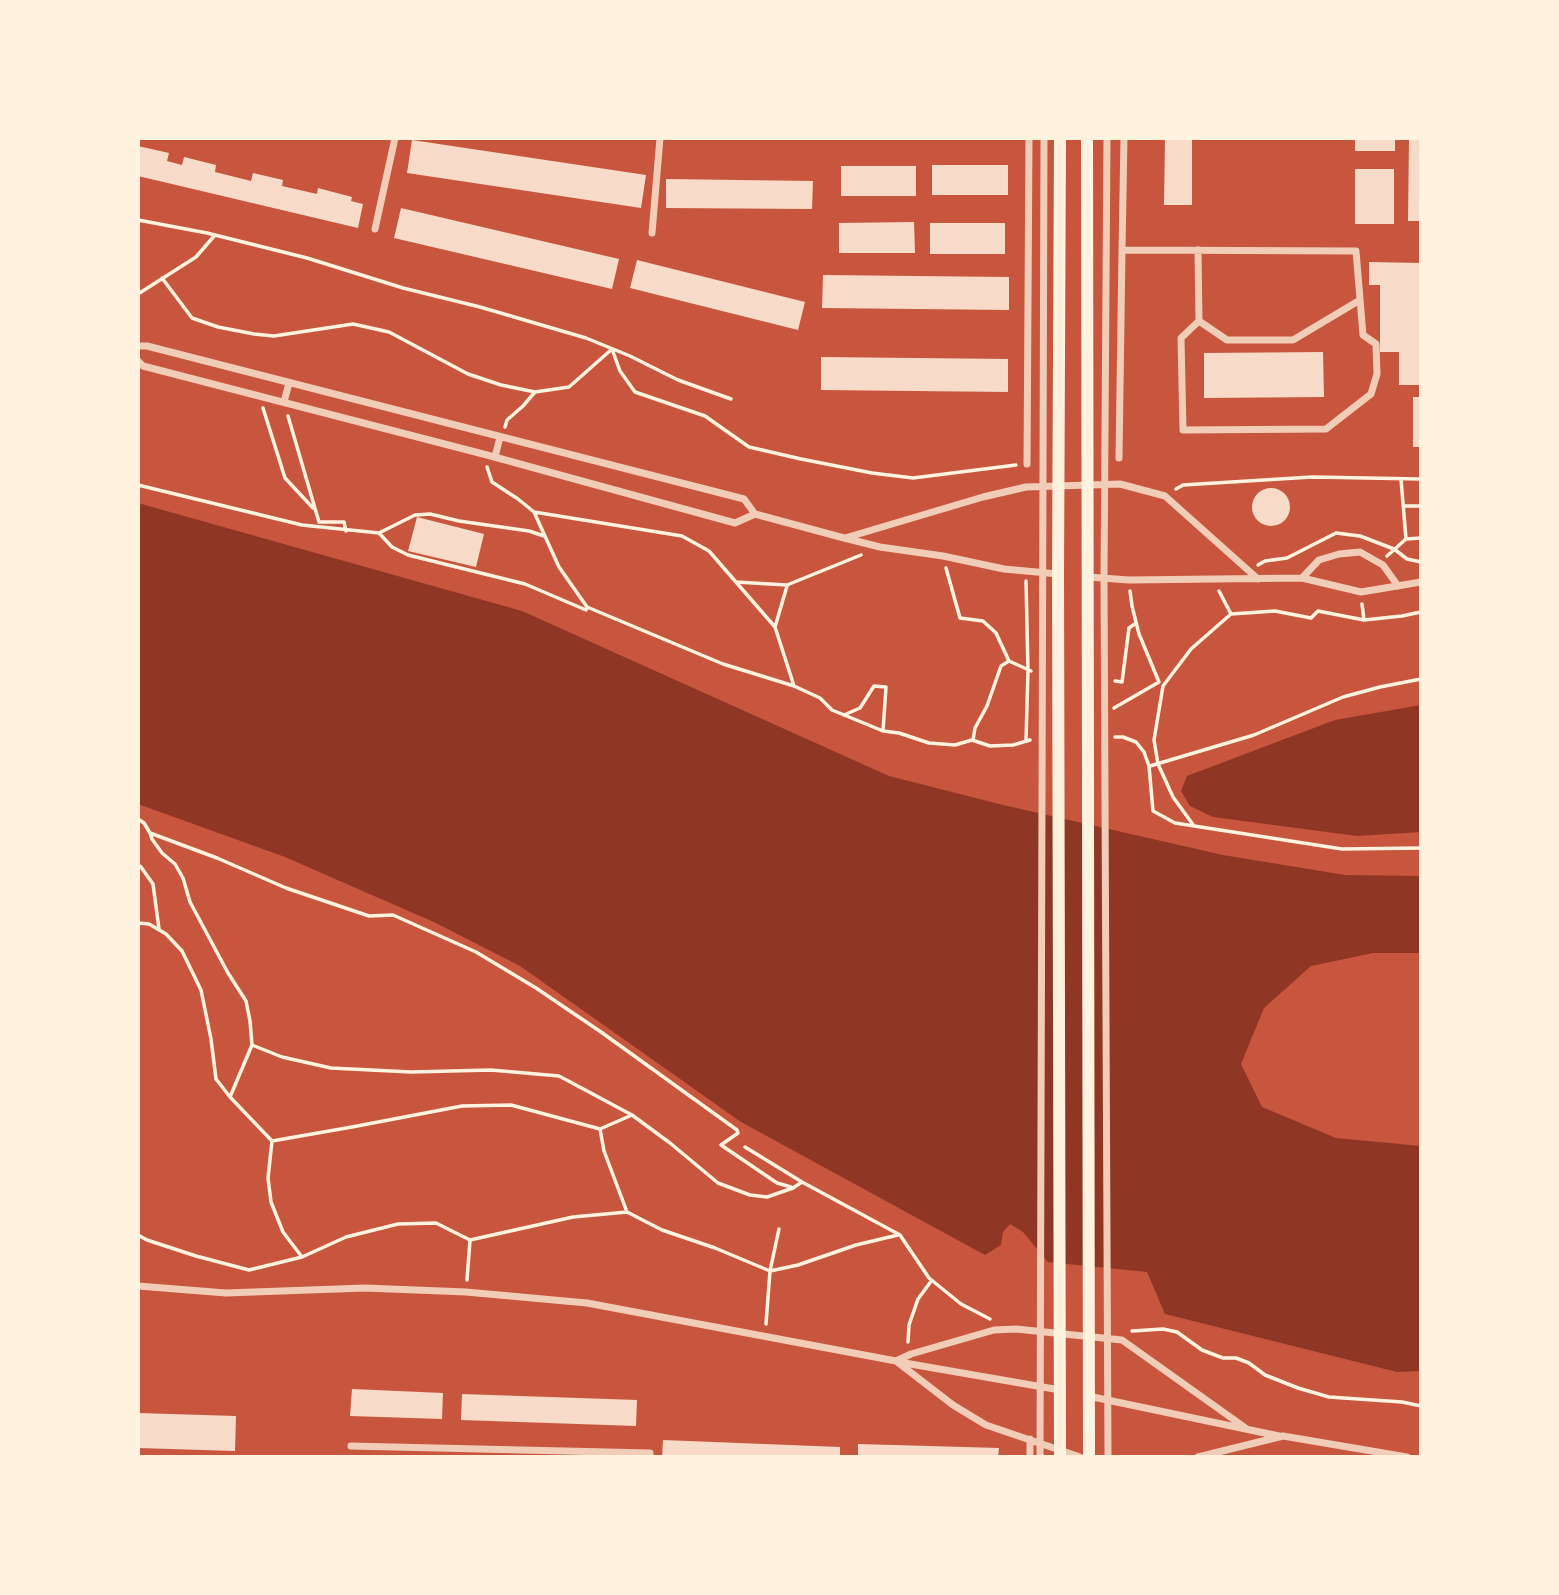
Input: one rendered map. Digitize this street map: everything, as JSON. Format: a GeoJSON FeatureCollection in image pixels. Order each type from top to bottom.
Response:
{"type":"FeatureCollection","features":[{"type":"Feature","properties":{"kind":"main road"},"geometry":{"type":"LineString","coordinates":[[1060,138],[1060,1457]]}},
{"type":"Feature","properties":{"kind":"main road"},"geometry":{"type":"LineString","coordinates":[[1087,138],[1089,1457]]}},
{"type":"Feature","properties":{"kind":"street"},"geometry":{"type":"LineString","coordinates":[[375,229],[395,138]]}},
{"type":"Feature","properties":{"kind":"street"},"geometry":{"type":"LineString","coordinates":[[652,233],[660,138]]}},
{"type":"Feature","properties":{"kind":"street"},"geometry":{"type":"LineString","coordinates":[[1027,464],[1029,138]]}},
{"type":"Feature","properties":{"kind":"street"},"geometry":{"type":"LineString","coordinates":[[1040,1457],[1044,138]]}},
{"type":"Feature","properties":{"kind":"street"},"geometry":{"type":"LineString","coordinates":[[1107,138],[1104,578],[1108,1457]]}},
{"type":"Feature","properties":{"kind":"street"},"geometry":{"type":"LineString","coordinates":[[1119,458],[1124,138]]}},
{"type":"Feature","properties":{"kind":"street"},"geometry":{"type":"LineString","coordinates":[[1122,250],[1198,250],[1356,251],[1363,335],[1376,344],[1377,374],[1371,394],[1326,429],[1182,430],[1181,338],[1199,321],[1198,250]]}},
{"type":"Feature","properties":{"kind":"street"},"geometry":{"type":"LineString","coordinates":[[1199,321],[1227,340],[1293,340],[1360,300]]}},
{"type":"Feature","properties":{"kind":"street"},"geometry":{"type":"LineString","coordinates":[[138,346],[147,346],[744,499],[755,514],[880,547],[943,556],[1004,569],[1058,574]]}},
{"type":"Feature","properties":{"kind":"street"},"geometry":{"type":"LineString","coordinates":[[138,361],[143,366],[491,456],[735,523],[755,514]]}},
{"type":"Feature","properties":{"kind":"street"},"geometry":{"type":"LineString","coordinates":[[284,402],[289,383]]}},
{"type":"Feature","properties":{"kind":"street"},"geometry":{"type":"LineString","coordinates":[[491,456],[500,437]]}},
{"type":"Feature","properties":{"kind":"street"},"geometry":{"type":"LineString","coordinates":[[844,538],[1026,487],[1120,484],[1165,496],[1258,579]]}},
{"type":"Feature","properties":{"kind":"street"},"geometry":{"type":"LineString","coordinates":[[1302,578],[1319,560],[1360,552],[1383,565],[1398,586]]}},
{"type":"Feature","properties":{"kind":"street"},"geometry":{"type":"LineString","coordinates":[[1088,577],[1129,580],[1302,578],[1361,592],[1421,582]]}},
{"type":"Feature","properties":{"kind":"street"},"geometry":{"type":"LineString","coordinates":[[138,1286],[226,1293],[365,1288],[466,1292],[587,1303],[1060,1390]]}},
{"type":"Feature","properties":{"kind":"street"},"geometry":{"type":"LineString","coordinates":[[896,1361],[911,1354],[994,1330],[1016,1329],[1122,1340],[1247,1429]]}},
{"type":"Feature","properties":{"kind":"street"},"geometry":{"type":"LineString","coordinates":[[896,1361],[953,1405],[986,1425],[1080,1457]]}},
{"type":"Feature","properties":{"kind":"street"},"geometry":{"type":"LineString","coordinates":[[1088,1395],[1283,1436],[1407,1457]]}},
{"type":"Feature","properties":{"kind":"street"},"geometry":{"type":"LineString","coordinates":[[1198,1457],[1283,1436]]}},
{"type":"Feature","properties":{"kind":"street"},"geometry":{"type":"LineString","coordinates":[[1030,1439],[1030,1457]]}},
{"type":"Feature","properties":{"kind":"street"},"geometry":{"type":"LineString","coordinates":[[351,1446],[650,1454],[650,1457]]}},
{"type":"Feature","properties":{"kind":"path"},"geometry":{"type":"LineString","coordinates":[[138,219],[307,258],[403,288],[586,338],[678,380],[731,399]]}},
{"type":"Feature","properties":{"kind":"path"},"geometry":{"type":"LineString","coordinates":[[138,294],[196,257],[215,235]]}},
{"type":"Feature","properties":{"kind":"path"},"geometry":{"type":"LineString","coordinates":[[162,278],[192,318],[218,327],[274,336],[353,324],[389,331],[468,374],[501,385],[535,391],[569,387],[612,349]]}},
{"type":"Feature","properties":{"kind":"path"},"geometry":{"type":"LineString","coordinates":[[612,349],[620,371],[635,392],[705,416],[749,447],[872,473],[913,478],[1027,464]]}},
{"type":"Feature","properties":{"kind":"path"},"geometry":{"type":"LineString","coordinates":[[500,437],[507,420],[535,391]]}},
{"type":"Feature","properties":{"kind":"path"},"geometry":{"type":"LineString","coordinates":[[260,396],[285,478],[315,510]]}},
{"type":"Feature","properties":{"kind":"path"},"geometry":{"type":"LineString","coordinates":[[284,402],[318,522],[344,522],[346,531]]}},
{"type":"Feature","properties":{"kind":"path"},"geometry":{"type":"LineString","coordinates":[[491,456],[487,466],[492,482],[534,512],[559,567],[587,607],[723,664],[794,686],[820,698],[832,710],[883,731],[899,733],[929,743],[955,745],[972,740],[990,746],[1038,740]]}},
{"type":"Feature","properties":{"kind":"path"},"geometry":{"type":"LineString","coordinates":[[1165,496],[1183,485],[1312,477],[1421,479]]}},
{"type":"Feature","properties":{"kind":"path"},"geometry":{"type":"LineString","coordinates":[[1401,478],[1406,539]]}},
{"type":"Feature","properties":{"kind":"path"},"geometry":{"type":"LineString","coordinates":[[138,485],[302,525],[346,531],[379,534],[415,515],[430,514],[544,536]]}},
{"type":"Feature","properties":{"kind":"path"},"geometry":{"type":"LineString","coordinates":[[1404,506],[1421,506]]}},
{"type":"Feature","properties":{"kind":"path"},"geometry":{"type":"LineString","coordinates":[[534,512],[682,536],[709,551],[775,627],[794,686]]}},
{"type":"Feature","properties":{"kind":"path"},"geometry":{"type":"LineString","coordinates":[[379,534],[392,547],[408,555],[525,584],[586,610],[587,607]]}},
{"type":"Feature","properties":{"kind":"path"},"geometry":{"type":"LineString","coordinates":[[1379,563],[1406,539],[1421,538]]}},
{"type":"Feature","properties":{"kind":"path"},"geometry":{"type":"LineString","coordinates":[[736,582],[787,585],[880,547]]}},
{"type":"Feature","properties":{"kind":"path"},"geometry":{"type":"LineString","coordinates":[[943,556],[960,618],[983,621],[996,633],[1009,661],[1028,671]]}},
{"type":"Feature","properties":{"kind":"path"},"geometry":{"type":"LineString","coordinates":[[1025,571],[1028,671],[1026,740]]}},
{"type":"Feature","properties":{"kind":"path"},"geometry":{"type":"LineString","coordinates":[[1219,578],[1219,594],[1231,614]]}},
{"type":"Feature","properties":{"kind":"path"},"geometry":{"type":"LineString","coordinates":[[1129,580],[1139,634],[1161,684],[1154,740],[1158,764],[1173,797],[1194,827]]}},
{"type":"Feature","properties":{"kind":"path"},"geometry":{"type":"LineString","coordinates":[[775,627],[787,585]]}},
{"type":"Feature","properties":{"kind":"path"},"geometry":{"type":"LineString","coordinates":[[1110,711],[1161,684],[1191,649],[1231,614],[1275,611],[1311,618],[1318,611],[1364,620],[1421,612]]}},
{"type":"Feature","properties":{"kind":"path"},"geometry":{"type":"LineString","coordinates":[[972,740],[1001,666],[1009,661]]}},
{"type":"Feature","properties":{"kind":"path"},"geometry":{"type":"LineString","coordinates":[[1149,766],[1254,735],[1343,697],[1421,679]]}},
{"type":"Feature","properties":{"kind":"path"},"geometry":{"type":"LineString","coordinates":[[844,715],[860,708],[874,687],[886,687],[883,731]]}},
{"type":"Feature","properties":{"kind":"path"},"geometry":{"type":"LineString","coordinates":[[1111,737],[1123,737],[1136,742],[1144,752],[1149,766],[1153,811],[1175,823],[1342,849],[1421,848]]}},
{"type":"Feature","properties":{"kind":"path"},"geometry":{"type":"LineString","coordinates":[[138,819],[144,823],[162,853],[175,864],[183,878],[190,902],[246,1001],[252,1045],[229,1097]]}},
{"type":"Feature","properties":{"kind":"path"},"geometry":{"type":"LineString","coordinates":[[150,833],[286,888],[369,916],[393,915],[476,952],[601,1032],[737,1129],[738,1133],[721,1145],[776,1182],[793,1188]]}},
{"type":"Feature","properties":{"kind":"path"},"geometry":{"type":"LineString","coordinates":[[138,865],[153,884],[159,929]]}},
{"type":"Feature","properties":{"kind":"path"},"geometry":{"type":"LineString","coordinates":[[138,923],[159,929],[182,951],[201,990],[216,1079],[229,1097],[272,1141]]}},
{"type":"Feature","properties":{"kind":"path"},"geometry":{"type":"LineString","coordinates":[[252,1045],[282,1057],[331,1068],[411,1072],[491,1070],[559,1076],[632,1115],[718,1183],[750,1195],[767,1197],[802,1182]]}},
{"type":"Feature","properties":{"kind":"path"},"geometry":{"type":"LineString","coordinates":[[272,1141],[462,1106],[511,1105],[600,1129],[632,1115]]}},
{"type":"Feature","properties":{"kind":"path"},"geometry":{"type":"LineString","coordinates":[[600,1129],[604,1151],[627,1212]]}},
{"type":"Feature","properties":{"kind":"path"},"geometry":{"type":"LineString","coordinates":[[272,1141],[268,1178],[271,1202],[283,1232],[302,1257]]}},
{"type":"Feature","properties":{"kind":"path"},"geometry":{"type":"LineString","coordinates":[[746,1147],[802,1182],[900,1235],[932,1280],[961,1304],[992,1320],[994,1330]]}},
{"type":"Feature","properties":{"kind":"path"},"geometry":{"type":"LineString","coordinates":[[138,1235],[195,1256],[249,1270],[302,1257],[346,1237],[398,1224],[436,1223],[470,1240],[573,1217],[627,1212],[662,1230],[770,1271],[798,1265],[856,1245],[900,1235]]}},
{"type":"Feature","properties":{"kind":"path"},"geometry":{"type":"LineString","coordinates":[[765,1337],[770,1271],[779,1229]]}},
{"type":"Feature","properties":{"kind":"path"},"geometry":{"type":"LineString","coordinates":[[466,1292],[470,1240]]}},
{"type":"Feature","properties":{"kind":"path"},"geometry":{"type":"LineString","coordinates":[[911,1354],[909,1325],[918,1299],[932,1280]]}},
{"type":"Feature","properties":{"kind":"path"},"geometry":{"type":"LineString","coordinates":[[1127,1331],[1163,1329],[1177,1332],[1202,1350],[1236,1358],[1249,1363],[1265,1375],[1329,1397],[1402,1402],[1421,1406]]}},
{"type":"Feature","properties":{"kind":"shaded area"},"geometry":{"type":"Polygon","coordinates":[[[138,503],[522,611],[889,776],[1223,855],[1345,875],[1421,876],[1421,953],[1373,953],[1311,966],[1264,1008],[1241,1064],[1262,1107],[1336,1138],[1421,1146],[1421,1371],[1397,1372],[1165,1314],[1147,1272],[1048,1262],[1023,1232],[1010,1224],[1003,1232],[1001,1245],[985,1255],[741,1122],[520,966],[436,923],[285,857],[138,804],[138,503]]]}},
{"type":"Feature","properties":{"kind":"shaded area"},"geometry":{"type":"Polygon","coordinates":[[[1421,705],[1421,832],[1357,836],[1213,817],[1190,806],[1181,791],[1187,776],[1335,720],[1421,705]]]}},
{"type":"Feature","properties":{"kind":"building"},"geometry":{"type":"Polygon","coordinates":[[[1165,138],[1192,138],[1192,205],[1164,205],[1165,138]]]}},
{"type":"Feature","properties":{"kind":"building"},"geometry":{"type":"Polygon","coordinates":[[[1355,138],[1395,138],[1395,151],[1355,151],[1355,138]]]}},
{"type":"Feature","properties":{"kind":"building"},"geometry":{"type":"Polygon","coordinates":[[[1409,138],[1421,138],[1421,221],[1408,221],[1409,138]]]}},
{"type":"Feature","properties":{"kind":"building"},"geometry":{"type":"Polygon","coordinates":[[[412,140],[646,175],[641,208],[407,173],[412,140]]]}},
{"type":"Feature","properties":{"kind":"building"},"geometry":{"type":"Polygon","coordinates":[[[138,146],[169,153],[167,161],[182,165],[184,157],[216,165],[215,172],[251,181],[253,173],[283,180],[282,186],[317,194],[318,188],[352,197],[351,201],[363,204],[358,228],[138,176],[138,146]]]}},
{"type":"Feature","properties":{"kind":"building"},"geometry":{"type":"Polygon","coordinates":[[[932,165],[1008,165],[1008,195],[932,195],[932,165]]]}},
{"type":"Feature","properties":{"kind":"building"},"geometry":{"type":"Polygon","coordinates":[[[841,166],[916,166],[916,196],[841,196],[841,166]]]}},
{"type":"Feature","properties":{"kind":"building"},"geometry":{"type":"Polygon","coordinates":[[[1355,169],[1394,169],[1394,224],[1355,224],[1355,169]]]}},
{"type":"Feature","properties":{"kind":"building"},"geometry":{"type":"Polygon","coordinates":[[[666,179],[813,181],[812,209],[666,208],[666,179]]]}},
{"type":"Feature","properties":{"kind":"building"},"geometry":{"type":"Polygon","coordinates":[[[401,208],[619,259],[612,289],[394,238],[401,208]]]}},
{"type":"Feature","properties":{"kind":"building"},"geometry":{"type":"Polygon","coordinates":[[[914,222],[915,253],[839,253],[839,223],[914,222]]]}},
{"type":"Feature","properties":{"kind":"building"},"geometry":{"type":"Polygon","coordinates":[[[930,223],[1005,223],[1005,254],[930,254],[930,223]]]}},
{"type":"Feature","properties":{"kind":"building"},"geometry":{"type":"Polygon","coordinates":[[[637,260],[805,302],[798,330],[630,288],[637,260]]]}},
{"type":"Feature","properties":{"kind":"building"},"geometry":{"type":"Polygon","coordinates":[[[1369,262],[1421,263],[1421,385],[1399,385],[1399,352],[1380,352],[1380,285],[1369,285],[1369,262]]]}},
{"type":"Feature","properties":{"kind":"building"},"geometry":{"type":"Polygon","coordinates":[[[823,275],[1009,277],[1009,310],[822,308],[823,275]]]}},
{"type":"Feature","properties":{"kind":"building"},"geometry":{"type":"Polygon","coordinates":[[[1323,352],[1324,397],[1204,398],[1204,353],[1323,352]]]}},
{"type":"Feature","properties":{"kind":"building"},"geometry":{"type":"Polygon","coordinates":[[[821,357],[1008,359],[1008,392],[821,390],[821,357]]]}},
{"type":"Feature","properties":{"kind":"building"},"geometry":{"type":"Polygon","coordinates":[[[1413,397],[1421,397],[1421,447],[1413,447],[1413,397]]]}},
{"type":"Feature","properties":{"kind":"building"},"geometry":{"type":"Polygon","coordinates":[[[1271,488],[1284,494],[1290,507],[1284,520],[1271,526],[1258,520],[1252,507],[1258,494],[1271,488]]]}},
{"type":"Feature","properties":{"kind":"building"},"geometry":{"type":"Polygon","coordinates":[[[417,517],[484,534],[476,567],[408,551],[417,517]]]}},
{"type":"Feature","properties":{"kind":"building"},"geometry":{"type":"Polygon","coordinates":[[[352,1389],[443,1393],[442,1419],[350,1416],[352,1389]]]}},
{"type":"Feature","properties":{"kind":"building"},"geometry":{"type":"Polygon","coordinates":[[[462,1394],[637,1400],[636,1426],[461,1420],[462,1394]]]}},
{"type":"Feature","properties":{"kind":"building"},"geometry":{"type":"Polygon","coordinates":[[[138,1413],[236,1416],[235,1451],[138,1448],[138,1413]]]}},
{"type":"Feature","properties":{"kind":"building"},"geometry":{"type":"Polygon","coordinates":[[[663,1440],[840,1447],[840,1457],[662,1457],[663,1440]]]}},
{"type":"Feature","properties":{"kind":"building"},"geometry":{"type":"Polygon","coordinates":[[[858,1444],[999,1448],[998,1457],[858,1457],[858,1444]]]}}]}
